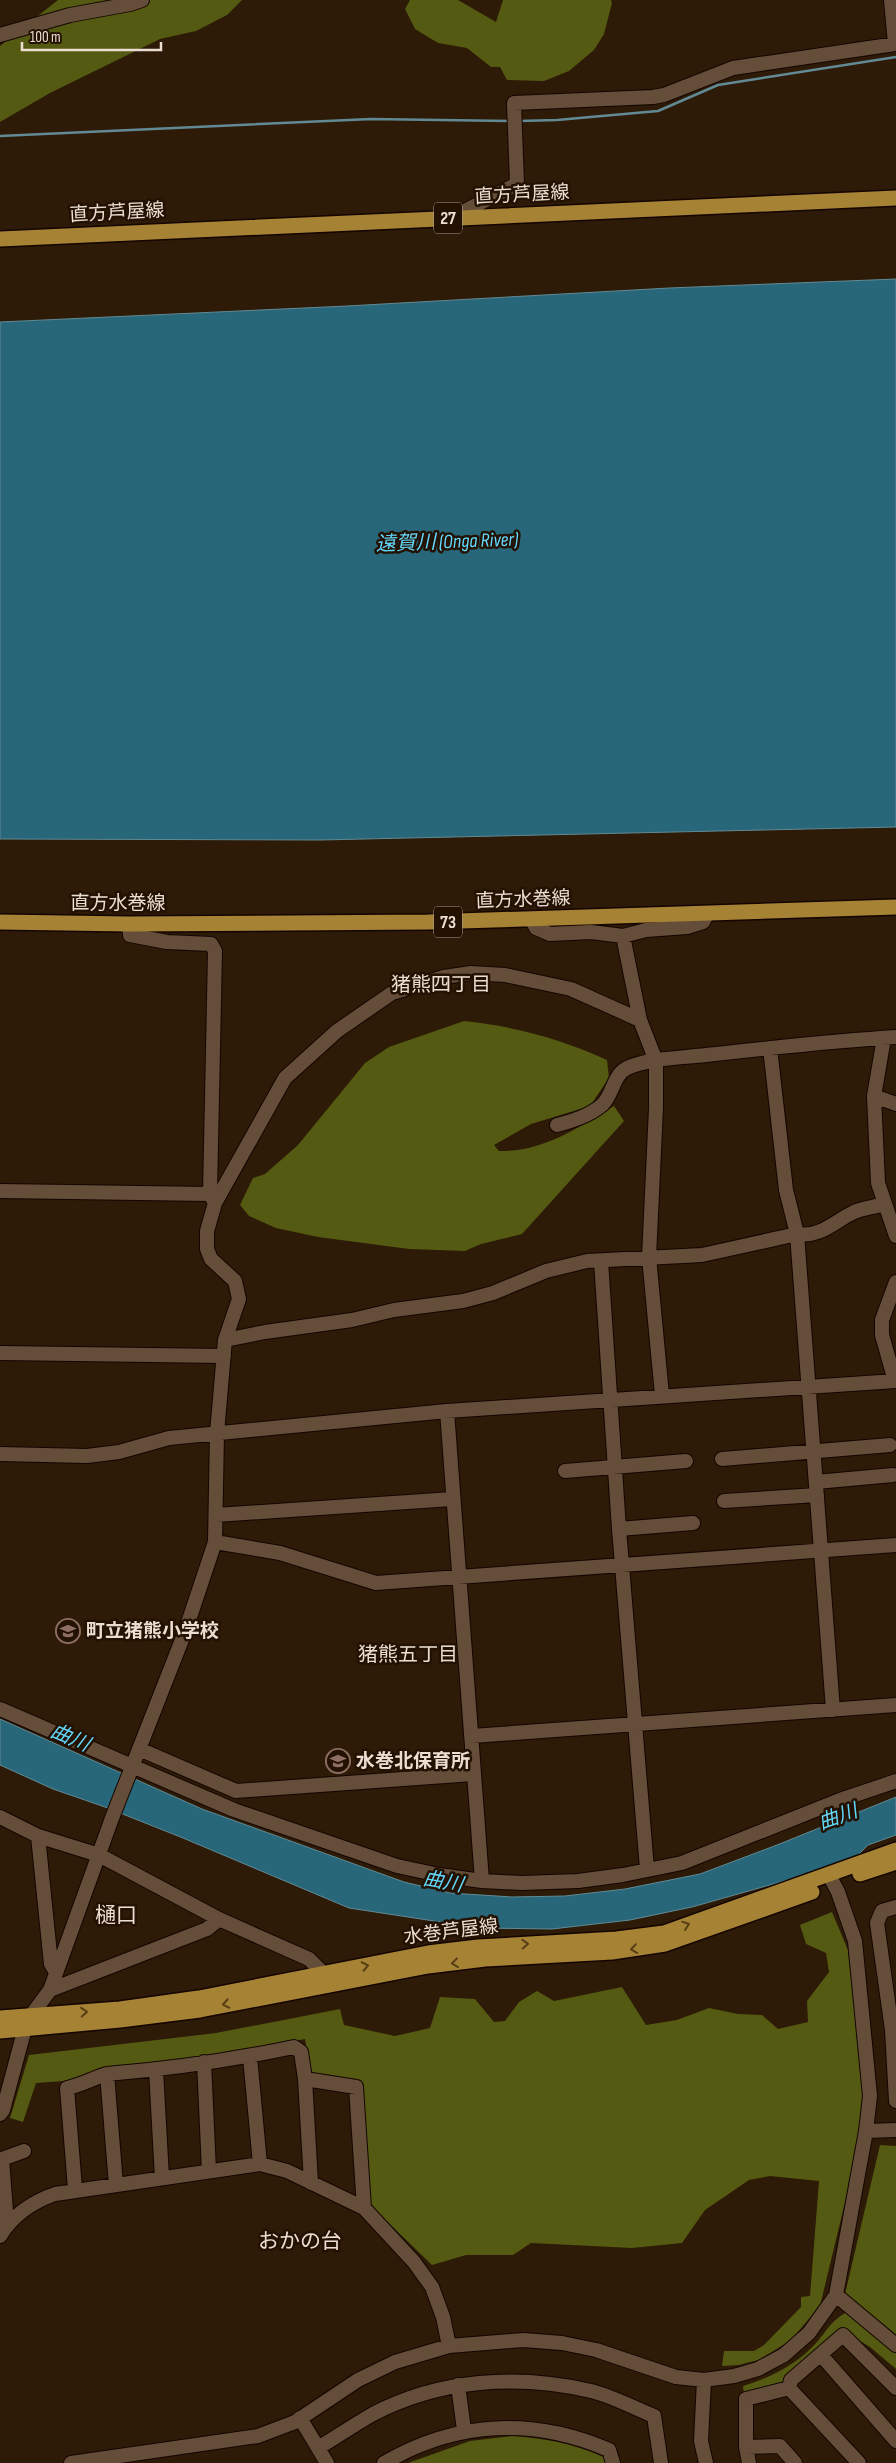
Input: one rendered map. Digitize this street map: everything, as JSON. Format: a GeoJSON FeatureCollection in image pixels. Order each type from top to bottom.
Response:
{"type":"FeatureCollection","features":[{"type":"Feature","properties":{"kind":"main road","name":"直方芦屋線"},"geometry":{"type":"LineString","coordinates":[[0,239],[896,198]]}},
{"type":"Feature","properties":{"kind":"main road","name":"直方水巻線"},"geometry":{"type":"LineString","coordinates":[[0,922],[129,924],[532,920],[896,908]]}},
{"type":"Feature","properties":{"kind":"main road","name":"水巻芦屋線"},"geometry":{"type":"LineString","coordinates":[[831,1879],[896,1850]]}},
{"type":"Feature","properties":{"kind":"main road","name":"水巻芦屋線"},"geometry":{"type":"LineString","coordinates":[[0,2031],[27,2022],[326,1979],[428,1953],[478,1947],[616,1939],[664,1933],[831,1879],[896,1862]]}},
{"type":"Feature","properties":{"kind":"main road","name":"水巻芦屋線"},"geometry":{"type":"LineString","coordinates":[[0,2018],[27,2022]]}},
{"type":"Feature","properties":{"kind":"street"},"geometry":{"type":"LineString","coordinates":[[0,35],[70,15],[142,0]]}},
{"type":"Feature","properties":{"kind":"street"},"geometry":{"type":"LineString","coordinates":[[451,218],[517,184],[514,103],[653,97],[664,95],[733,68],[896,44],[891,0]]}},
{"type":"Feature","properties":{"kind":"street"},"geometry":{"type":"LineString","coordinates":[[532,920],[536,928],[550,934],[591,932],[623,936],[646,930],[687,926],[703,922],[707,914]]}},
{"type":"Feature","properties":{"kind":"street"},"geometry":{"type":"LineString","coordinates":[[0,2114],[3,2110],[27,2022],[50,1990],[112,1818],[185,1632],[215,1542],[217,1433],[224,1356],[226,1340],[239,1299],[235,1281],[211,1259],[207,1249],[206,1231],[212,1198],[215,951],[211,944],[167,942],[130,935],[129,924]]}},
{"type":"Feature","properties":{"kind":"street"},"geometry":{"type":"LineString","coordinates":[[623,936],[640,1020],[656,1061],[656,1108],[649,1258],[662,1395]]}},
{"type":"Feature","properties":{"kind":"street"},"geometry":{"type":"LineString","coordinates":[[212,1198],[285,1078],[337,1031],[392,993],[444,977],[471,973],[505,975],[571,989],[640,1020]]}},
{"type":"Feature","properties":{"kind":"street"},"geometry":{"type":"LineString","coordinates":[[557,1125],[586,1115],[602,1105],[610,1095],[619,1074],[627,1068],[656,1061],[890,1037],[874,1096],[878,1183],[896,1236]]}},
{"type":"Feature","properties":{"kind":"street"},"geometry":{"type":"LineString","coordinates":[[770,1048],[786,1190],[797,1234],[833,1710]]}},
{"type":"Feature","properties":{"kind":"street"},"geometry":{"type":"LineString","coordinates":[[874,1096],[896,1104]]}},
{"type":"Feature","properties":{"kind":"street"},"geometry":{"type":"LineString","coordinates":[[0,1191],[212,1198]]}},
{"type":"Feature","properties":{"kind":"street"},"geometry":{"type":"LineString","coordinates":[[226,1340],[265,1332],[352,1320],[394,1310],[463,1301],[493,1293],[546,1271],[587,1261],[702,1255],[797,1234],[807,1236],[833,1226],[854,1212],[884,1204]]}},
{"type":"Feature","properties":{"kind":"street"},"geometry":{"type":"LineString","coordinates":[[601,1261],[619,1529],[646,1869]]}},
{"type":"Feature","properties":{"kind":"street"},"geometry":{"type":"LineString","coordinates":[[0,1454],[87,1456],[119,1452],[169,1438],[446,1411],[662,1395],[895,1381],[882,1335],[882,1320],[896,1282]]}},
{"type":"Feature","properties":{"kind":"street"},"geometry":{"type":"LineString","coordinates":[[0,1353],[224,1356]]}},
{"type":"Feature","properties":{"kind":"street"},"geometry":{"type":"LineString","coordinates":[[446,1411],[482,1881]]}},
{"type":"Feature","properties":{"kind":"street"},"geometry":{"type":"LineString","coordinates":[[722,1459],[890,1444]]}},
{"type":"Feature","properties":{"kind":"street"},"geometry":{"type":"LineString","coordinates":[[565,1471],[686,1461]]}},
{"type":"Feature","properties":{"kind":"street"},"geometry":{"type":"LineString","coordinates":[[724,1502],[893,1475]]}},
{"type":"Feature","properties":{"kind":"street"},"geometry":{"type":"LineString","coordinates":[[216,1515],[452,1499]]}},
{"type":"Feature","properties":{"kind":"street"},"geometry":{"type":"LineString","coordinates":[[619,1529],[693,1523]]}},
{"type":"Feature","properties":{"kind":"street"},"geometry":{"type":"LineString","coordinates":[[215,1542],[280,1553],[376,1583],[896,1545]]}},
{"type":"Feature","properties":{"kind":"street"},"geometry":{"type":"LineString","coordinates":[[472,1736],[896,1705]]}},
{"type":"Feature","properties":{"kind":"street"},"geometry":{"type":"LineString","coordinates":[[0,1709],[234,1810],[397,1866],[438,1875],[482,1881],[522,1883],[578,1881],[623,1875],[682,1863],[840,1800],[896,1781]]}},
{"type":"Feature","properties":{"kind":"street"},"geometry":{"type":"LineString","coordinates":[[139,1749],[236,1791],[474,1774]]}},
{"type":"Feature","properties":{"kind":"street"},"geometry":{"type":"LineString","coordinates":[[0,1817],[38,1836],[99,1855],[219,1920],[309,1959],[326,1979]]}},
{"type":"Feature","properties":{"kind":"street"},"geometry":{"type":"LineString","coordinates":[[38,1836],[51,1964],[56,1972]]}},
{"type":"Feature","properties":{"kind":"street"},"geometry":{"type":"LineString","coordinates":[[71,2463],[154,2457],[258,2436],[300,2418],[358,2380],[395,2362],[449,2346],[523,2340],[562,2343],[622,2358],[676,2377],[704,2380],[734,2376],[758,2369],[784,2355],[809,2333],[836,2295],[866,2131],[870,2096],[855,1941],[831,1879]]}},
{"type":"Feature","properties":{"kind":"street"},"geometry":{"type":"LineString","coordinates":[[896,1907],[882,1911],[877,1922],[894,2030],[896,2102]]}},
{"type":"Feature","properties":{"kind":"street"},"geometry":{"type":"LineString","coordinates":[[50,1990],[207,1929],[219,1920]]}},
{"type":"Feature","properties":{"kind":"street"},"geometry":{"type":"LineString","coordinates":[[75,2189],[67,2088],[82,2085],[93,2078],[107,2074],[156,2070],[250,2057],[294,2047],[301,2052],[305,2079],[311,2183]]}},
{"type":"Feature","properties":{"kind":"street"},"geometry":{"type":"LineString","coordinates":[[250,2057],[260,2164]]}},
{"type":"Feature","properties":{"kind":"street"},"geometry":{"type":"LineString","coordinates":[[204,2062],[209,2171]]}},
{"type":"Feature","properties":{"kind":"street"},"geometry":{"type":"LineString","coordinates":[[156,2070],[162,2178]]}},
{"type":"Feature","properties":{"kind":"street"},"geometry":{"type":"LineString","coordinates":[[107,2074],[116,2185]]}},
{"type":"Feature","properties":{"kind":"street"},"geometry":{"type":"LineString","coordinates":[[305,2079],[356,2087],[364,2208]]}},
{"type":"Feature","properties":{"kind":"street"},"geometry":{"type":"LineString","coordinates":[[866,2131],[896,2130]]}},
{"type":"Feature","properties":{"kind":"street"},"geometry":{"type":"LineString","coordinates":[[4,2230],[2,2159],[24,2151]]}},
{"type":"Feature","properties":{"kind":"street"},"geometry":{"type":"LineString","coordinates":[[4,2230],[39,2200],[75,2189],[116,2185],[260,2164],[287,2172],[364,2208],[414,2262],[432,2288],[443,2316],[449,2346]]}},
{"type":"Feature","properties":{"kind":"street"},"geometry":{"type":"LineString","coordinates":[[836,2295],[896,2346]]}},
{"type":"Feature","properties":{"kind":"street"},"geometry":{"type":"LineString","coordinates":[[788,2388],[791,2380],[843,2335],[896,2388]]}},
{"type":"Feature","properties":{"kind":"street"},"geometry":{"type":"LineString","coordinates":[[821,2355],[896,2441]]}},
{"type":"Feature","properties":{"kind":"street"},"geometry":{"type":"LineString","coordinates":[[704,2380],[701,2441],[706,2463]]}},
{"type":"Feature","properties":{"kind":"street"},"geometry":{"type":"LineString","coordinates":[[318,2448],[374,2414],[420,2395],[458,2385],[484,2381],[539,2382],[592,2391],[654,2416],[660,2463]]}},
{"type":"Feature","properties":{"kind":"street"},"geometry":{"type":"LineString","coordinates":[[458,2385],[464,2430]]}},
{"type":"Feature","properties":{"kind":"street"},"geometry":{"type":"LineString","coordinates":[[749,2463],[746,2447],[746,2399],[788,2388]]}},
{"type":"Feature","properties":{"kind":"street"},"geometry":{"type":"LineString","coordinates":[[788,2388],[860,2463]]}},
{"type":"Feature","properties":{"kind":"street"},"geometry":{"type":"LineString","coordinates":[[300,2418],[327,2463]]}},
{"type":"Feature","properties":{"kind":"street"},"geometry":{"type":"LineString","coordinates":[[384,2463],[426,2443],[464,2430],[511,2428],[548,2431],[581,2438],[609,2450],[613,2463]]}},
{"type":"Feature","properties":{"kind":"street"},"geometry":{"type":"LineString","coordinates":[[746,2447],[780,2446],[796,2463]]}},
{"type":"Feature","properties":{"kind":"green space"},"geometry":{"type":"Polygon","coordinates":[[[58,0],[242,0],[227,15],[196,31],[160,39],[50,93],[0,122],[0,46],[58,0]]]}},
{"type":"Feature","properties":{"kind":"green space"},"geometry":{"type":"Polygon","coordinates":[[[410,0],[458,0],[496,22],[503,0],[611,0],[612,3],[604,34],[594,50],[569,71],[544,81],[507,80],[500,67],[491,67],[467,48],[438,43],[415,29],[405,9],[410,0]]]}},
{"type":"Feature","properties":{"kind":"green space"},"geometry":{"type":"Polygon","coordinates":[[[464,1021],[501,1026],[537,1034],[590,1052],[607,1060],[609,1078],[590,1106],[531,1124],[494,1145],[499,1151],[515,1150],[545,1143],[573,1130],[614,1106],[624,1121],[522,1234],[481,1244],[465,1251],[409,1249],[318,1237],[276,1228],[249,1216],[240,1205],[253,1178],[265,1174],[298,1145],[365,1063],[389,1047],[464,1021]]]}},
{"type":"Feature","properties":{"kind":"green space"},"geometry":{"type":"Polygon","coordinates":[[[832,1912],[848,1950],[864,2099],[861,2136],[820,2306],[790,2341],[758,2360],[739,2365],[722,2366],[724,2351],[754,2351],[764,2345],[801,2307],[801,2297],[810,2296],[819,2181],[770,2176],[749,2180],[705,2210],[682,2243],[632,2248],[531,2243],[513,2255],[466,2255],[432,2265],[370,2205],[361,2083],[311,2073],[305,2039],[198,2059],[94,2070],[78,2080],[36,2083],[23,2122],[10,2118],[29,2055],[216,2033],[340,2009],[344,2025],[395,2036],[430,2028],[440,1997],[475,1999],[494,2022],[505,2021],[519,2002],[537,1991],[554,2001],[622,1987],[646,2025],[677,2020],[709,2008],[738,2014],[762,2015],[778,2029],[808,2022],[807,2001],[829,1972],[826,1953],[806,1944],[800,1925],[832,1912]]]}},
{"type":"Feature","properties":{"kind":"green space"},"geometry":{"type":"Polygon","coordinates":[[[880,2145],[896,2146],[896,2335],[845,2294],[880,2145]]]}},
{"type":"Feature","properties":{"kind":"green space"},"geometry":{"type":"Polygon","coordinates":[[[847,2312],[896,2353],[896,2369],[870,2347],[842,2330],[810,2362],[784,2379],[783,2384],[744,2395],[743,2386],[783,2369],[801,2357],[817,2342],[833,2322],[847,2312]]]}},
{"type":"Feature","properties":{"kind":"green space"},"geometry":{"type":"Polygon","coordinates":[[[513,2436],[574,2446],[598,2454],[610,2460],[610,2463],[408,2463],[470,2441],[513,2436]]]}},
{"type":"Feature","properties":{"kind":"water","name":"遠賀川 (Onga River)"},"geometry":{"type":"Polygon","coordinates":[[[896,279],[896,827],[320,840],[0,839],[0,322],[347,306],[669,288],[896,279]]]}},
{"type":"Feature","properties":{"kind":"water"},"geometry":{"type":"Polygon","coordinates":[[[0,1719],[202,1809],[404,1882],[450,1893],[512,1897],[565,1896],[625,1889],[700,1874],[896,1797],[896,1835],[868,1845],[851,1862],[692,1907],[630,1920],[552,1929],[480,1928],[349,1908],[183,1838],[53,1789],[0,1765],[0,1719]]]}},
{"type":"Feature","properties":{"kind":"waterway"},"geometry":{"type":"LineString","coordinates":[[519,121],[557,120],[658,111],[718,85],[896,57]]}},
{"type":"Feature","properties":{"kind":"waterway"},"geometry":{"type":"LineString","coordinates":[[0,136],[371,119],[511,121]]}},
{"type":"Feature","properties":{"kind":"place","name":"町立猪熊小学校"},"geometry":{"type":"Point","coordinates":[68,1631]}},
{"type":"Feature","properties":{"kind":"place","name":"水巻北保育所"},"geometry":{"type":"Point","coordinates":[338,1761]}},
{"type":"Feature","properties":{"kind":"district","name":"猪熊四丁目"},"geometry":{"type":"Point","coordinates":[441,985]}},
{"type":"Feature","properties":{"kind":"district","name":"猪熊五丁目"},"geometry":{"type":"Point","coordinates":[408,1655]}},
{"type":"Feature","properties":{"kind":"district","name":"樋口"},"geometry":{"type":"Point","coordinates":[116,1915]}},
{"type":"Feature","properties":{"kind":"district","name":"おかの台"},"geometry":{"type":"Point","coordinates":[300,2241]}},
{"type":"Feature","properties":{"kind":"water label","name":"曲川"},"geometry":{"type":"Point","coordinates":[70,1738]}},
{"type":"Feature","properties":{"kind":"water label","name":"曲川"},"geometry":{"type":"Point","coordinates":[838,1817]}},
{"type":"Feature","properties":{"kind":"water label","name":"曲川"},"geometry":{"type":"Point","coordinates":[443,1882]}}]}
